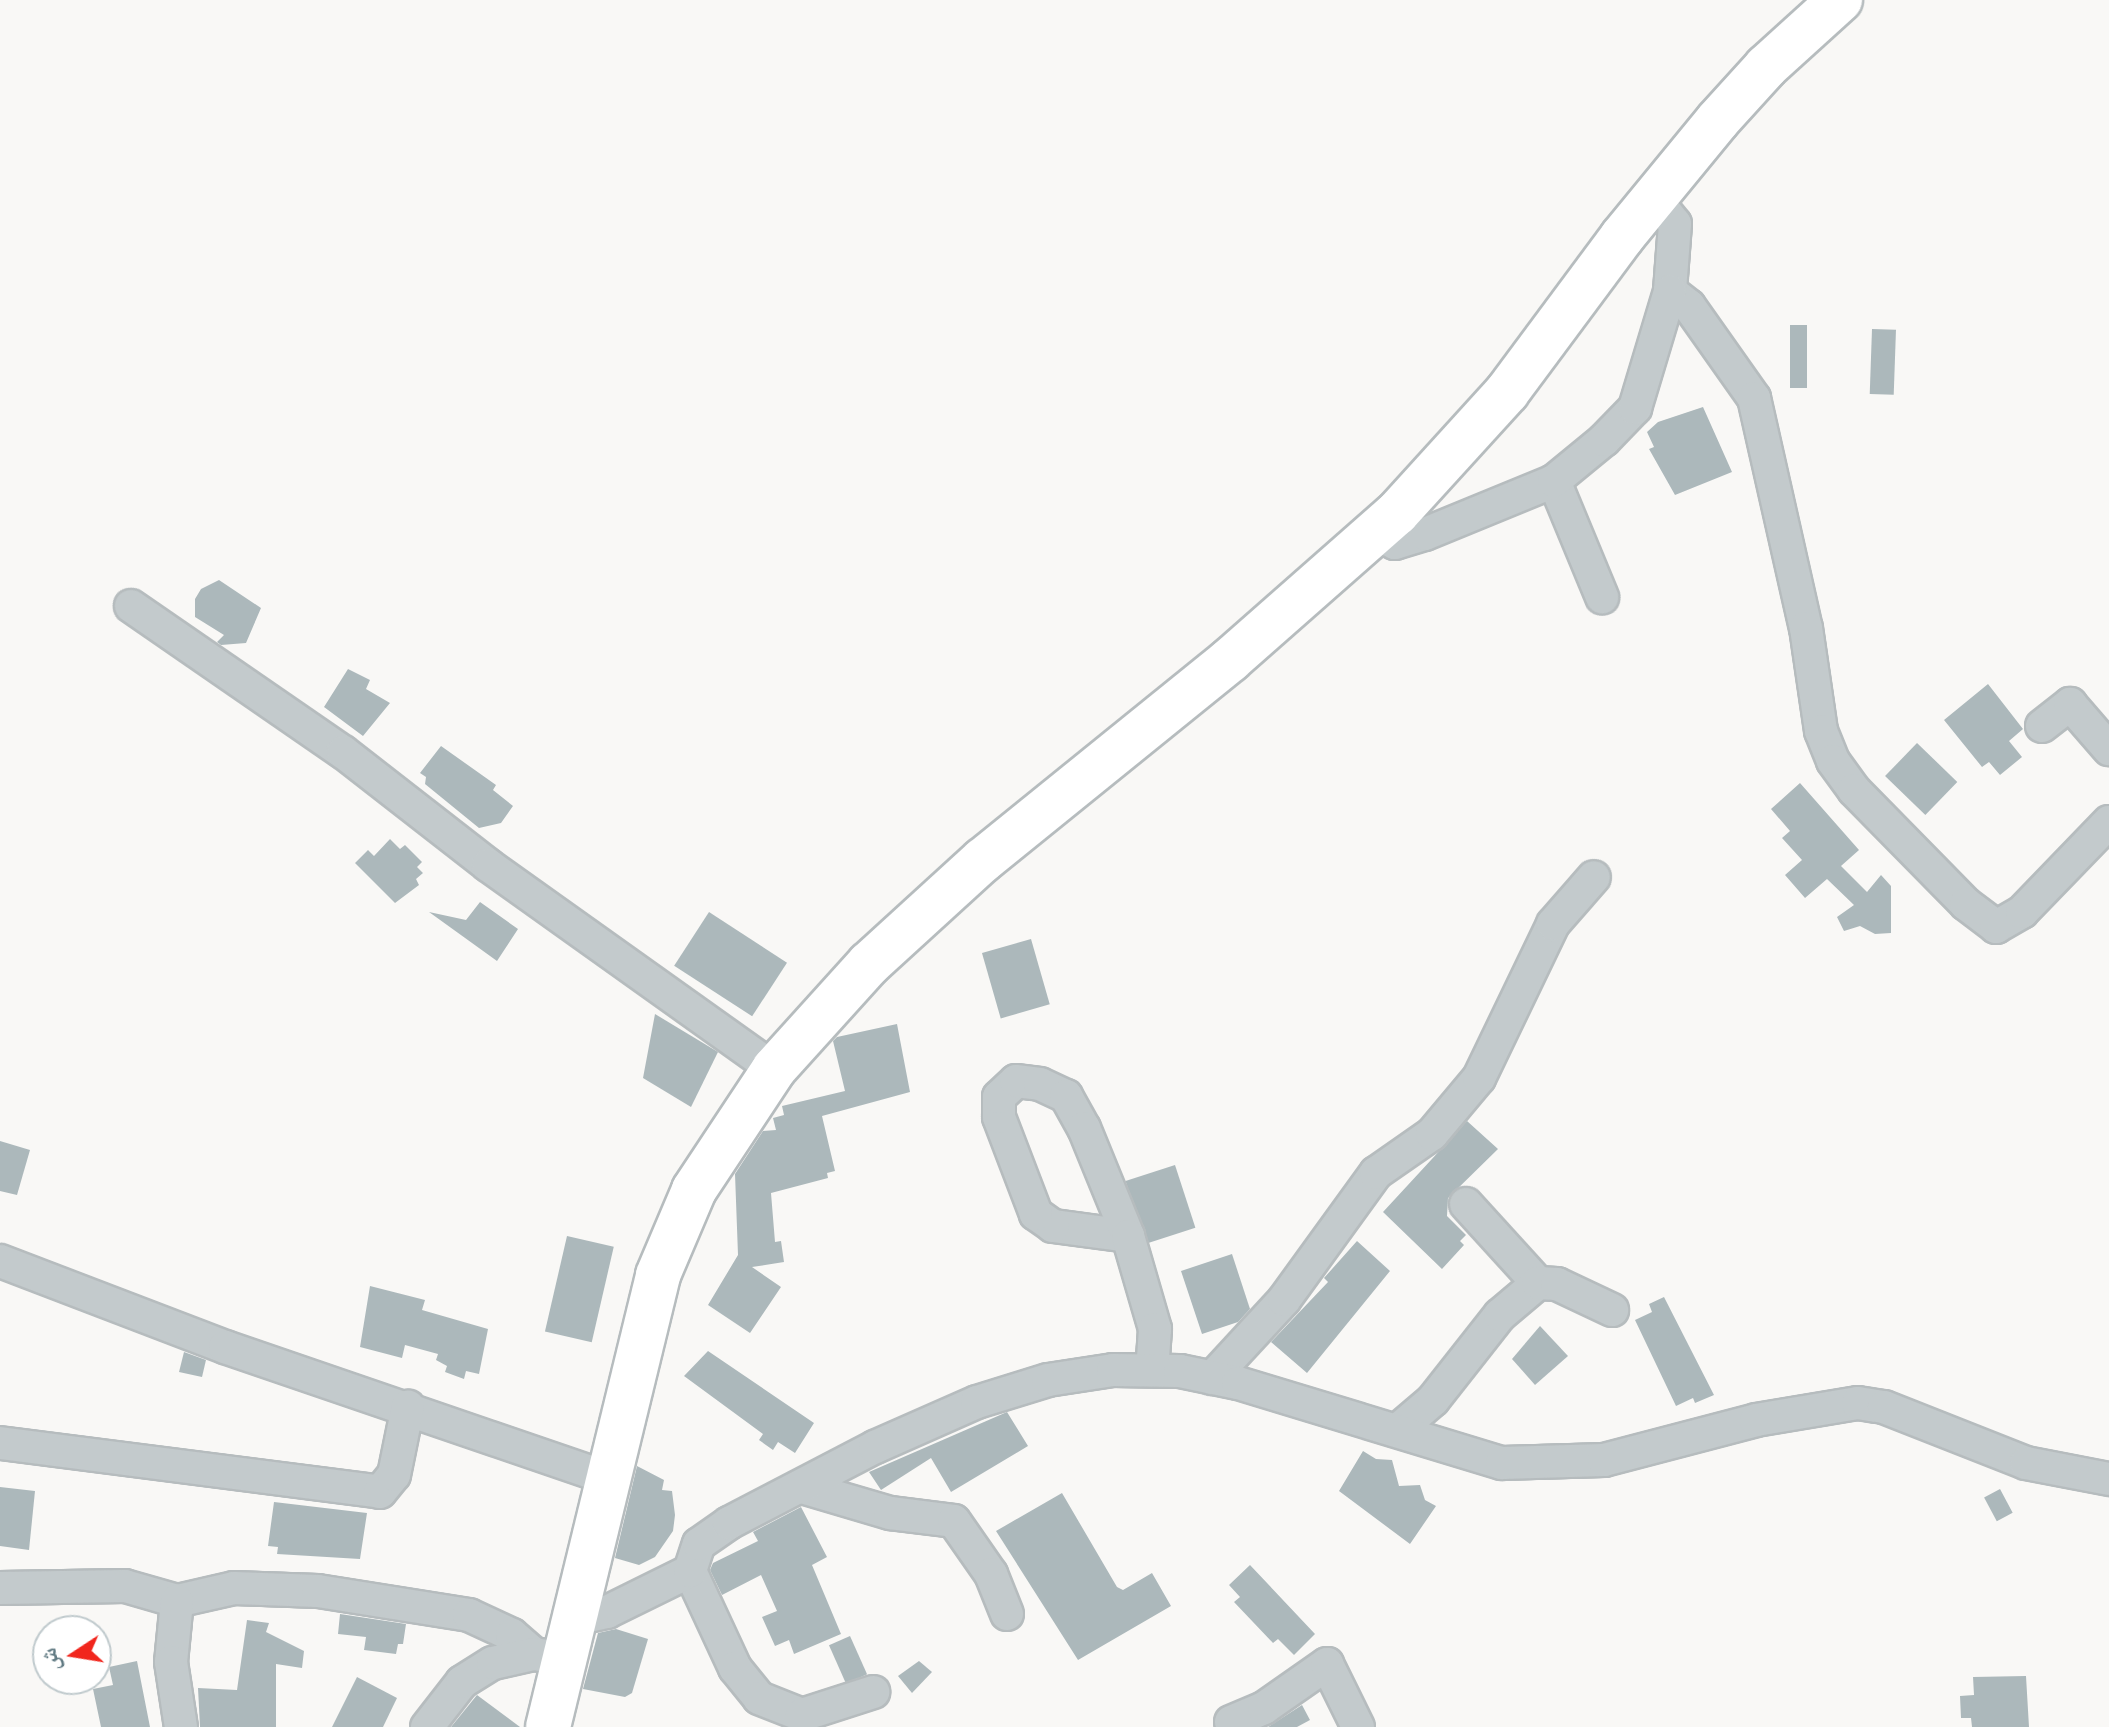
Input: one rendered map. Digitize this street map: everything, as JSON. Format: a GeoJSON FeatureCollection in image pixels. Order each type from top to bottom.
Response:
{"type":"FeatureCollection","features":[{"type":"Feature","properties":{"kind":"highway"},"geometry":{"type":"LineString","coordinates":[[548,1727],[557,1644],[611,1479],[638,1344],[676,1230],[717,1152],[774,1069],[869,964],[983,860],[1230,660],[1376,534],[1507,392],[1654,198],[1766,67],[1840,0]]}},
{"type":"Feature","properties":{"kind":"street"},"geometry":{"type":"LineString","coordinates":[[1376,534],[1395,543],[1425,534],[1554,481],[1635,408],[1670,291],[1675,224],[1654,198]]}},
{"type":"Feature","properties":{"kind":"street"},"geometry":{"type":"LineString","coordinates":[[1670,291],[1689,306],[1754,398],[1806,628],[1821,731],[1854,790],[1966,904],[1996,927],[2022,912],[2109,822]]}},
{"type":"Feature","properties":{"kind":"street"},"geometry":{"type":"LineString","coordinates":[[1554,481],[1602,597]]}},
{"type":"Feature","properties":{"kind":"street"},"geometry":{"type":"LineString","coordinates":[[131,606],[343,752],[488,865],[774,1069]]}},
{"type":"Feature","properties":{"kind":"street"},"geometry":{"type":"LineString","coordinates":[[2042,726],[2070,704],[2109,749]]}},
{"type":"Feature","properties":{"kind":"street"},"geometry":{"type":"LineString","coordinates":[[1212,1378],[1284,1300],[1376,1173],[1432,1134],[1479,1078],[1553,924],[1594,877]]}},
{"type":"Feature","properties":{"kind":"street"},"geometry":{"type":"LineString","coordinates":[[1128,1236],[1053,1226],[1036,1214],[999,1117],[999,1097],[1016,1081],[1040,1084],[1066,1096],[1128,1236],[1155,1329],[1152,1368]]}},
{"type":"Feature","properties":{"kind":"street"},"geometry":{"type":"LineString","coordinates":[[1466,1204],[1538,1283]]}},
{"type":"Feature","properties":{"kind":"street"},"geometry":{"type":"LineString","coordinates":[[0,1261],[225,1347],[408,1406],[611,1479]]}},
{"type":"Feature","properties":{"kind":"street"},"geometry":{"type":"LineString","coordinates":[[1398,1430],[1433,1400],[1500,1315],[1538,1283],[1557,1284],[1612,1310]]}},
{"type":"Feature","properties":{"kind":"street"},"geometry":{"type":"LineString","coordinates":[[873,1692],[802,1715],[759,1698],[735,1668],[690,1571],[699,1544],[729,1523],[805,1488],[875,1447],[977,1402],[1072,1375],[1152,1368],[1212,1378],[1398,1430],[1502,1463],[1551,1465],[1604,1460],[1756,1420],[1858,1403],[1884,1407],[2026,1463],[2109,1479]]}},
{"type":"Feature","properties":{"kind":"street"},"geometry":{"type":"LineString","coordinates":[[0,1443],[380,1492],[394,1475],[408,1406]]}},
{"type":"Feature","properties":{"kind":"street"},"geometry":{"type":"LineString","coordinates":[[805,1488],[890,1513],[954,1521],[991,1574],[1007,1614]]}},
{"type":"Feature","properties":{"kind":"street"},"geometry":{"type":"LineString","coordinates":[[427,1727],[462,1682],[493,1663],[557,1644],[607,1612],[690,1571]]}},
{"type":"Feature","properties":{"kind":"street"},"geometry":{"type":"LineString","coordinates":[[0,1588],[125,1586],[177,1601],[234,1588],[318,1591],[469,1615],[512,1635],[557,1644]]}},
{"type":"Feature","properties":{"kind":"street"},"geometry":{"type":"LineString","coordinates":[[177,1601],[171,1662],[181,1727]]}},
{"type":"Feature","properties":{"kind":"street"},"geometry":{"type":"LineString","coordinates":[[1226,1725],[1264,1708],[1327,1664],[1358,1727]]}},
{"type":"Feature","properties":{"kind":"building"},"geometry":{"type":"Polygon","coordinates":[[[1790,325],[1807,325],[1807,388],[1790,388],[1790,325]]]}},
{"type":"Feature","properties":{"kind":"building"},"geometry":{"type":"Polygon","coordinates":[[[1872,329],[1896,330],[1894,395],[1870,394],[1872,329]]]}},
{"type":"Feature","properties":{"kind":"building"},"geometry":{"type":"Polygon","coordinates":[[[1703,407],[1732,472],[1675,495],[1649,449],[1654,447],[1647,432],[1658,422],[1703,407]]]}},
{"type":"Feature","properties":{"kind":"building"},"geometry":{"type":"Polygon","coordinates":[[[219,580],[261,608],[246,643],[221,645],[217,642],[224,635],[195,617],[195,599],[201,589],[219,580]]]}},
{"type":"Feature","properties":{"kind":"building"},"geometry":{"type":"Polygon","coordinates":[[[348,669],[370,680],[366,689],[390,703],[363,736],[324,707],[348,669]]]}},
{"type":"Feature","properties":{"kind":"building"},"geometry":{"type":"Polygon","coordinates":[[[1988,684],[2023,729],[2009,741],[2022,757],[2000,775],[1989,762],[1982,767],[1944,720],[1988,684]]]}},
{"type":"Feature","properties":{"kind":"building"},"geometry":{"type":"Polygon","coordinates":[[[1917,743],[1957,782],[1925,815],[1885,776],[1917,743]]]}},
{"type":"Feature","properties":{"kind":"building"},"geometry":{"type":"Polygon","coordinates":[[[441,746],[496,785],[493,790],[513,806],[501,823],[479,828],[425,784],[426,777],[420,773],[441,746]]]}},
{"type":"Feature","properties":{"kind":"building"},"geometry":{"type":"Polygon","coordinates":[[[1800,783],[1859,850],[1841,866],[1867,892],[1881,875],[1891,886],[1891,933],[1875,934],[1860,926],[1844,931],[1837,917],[1854,905],[1827,879],[1805,898],[1785,875],[1802,860],[1782,838],[1790,831],[1771,809],[1800,783]]]}},
{"type":"Feature","properties":{"kind":"building"},"geometry":{"type":"Polygon","coordinates":[[[390,839],[400,849],[405,845],[422,862],[417,867],[423,873],[416,879],[419,885],[395,903],[355,863],[368,850],[374,856],[390,839]]]}},
{"type":"Feature","properties":{"kind":"building"},"geometry":{"type":"Polygon","coordinates":[[[480,902],[518,929],[497,961],[429,912],[466,920],[480,902]]]}},
{"type":"Feature","properties":{"kind":"building"},"geometry":{"type":"Polygon","coordinates":[[[709,912],[787,963],[752,1016],[674,966],[709,912]]]}},
{"type":"Feature","properties":{"kind":"building"},"geometry":{"type":"Polygon","coordinates":[[[1031,939],[1050,1004],[1001,1018],[982,953],[1031,939]]]}},
{"type":"Feature","properties":{"kind":"building"},"geometry":{"type":"Polygon","coordinates":[[[655,1014],[718,1052],[691,1107],[643,1078],[655,1014]]]}},
{"type":"Feature","properties":{"kind":"building"},"geometry":{"type":"Polygon","coordinates":[[[897,1024],[910,1092],[822,1116],[835,1171],[827,1173],[828,1178],[771,1193],[775,1242],[781,1241],[784,1262],[752,1267],[781,1287],[750,1333],[708,1305],[738,1255],[735,1174],[763,1131],[776,1130],[773,1118],[784,1115],[782,1106],[845,1091],[833,1041],[837,1037],[897,1024]]]}},
{"type":"Feature","properties":{"kind":"building"},"geometry":{"type":"Polygon","coordinates":[[[1467,1121],[1498,1149],[1448,1198],[1447,1216],[1466,1235],[1460,1241],[1464,1245],[1442,1269],[1383,1212],[1467,1121]]]}},
{"type":"Feature","properties":{"kind":"building"},"geometry":{"type":"Polygon","coordinates":[[[0,1141],[30,1150],[17,1195],[0,1191],[0,1141]]]}},
{"type":"Feature","properties":{"kind":"building"},"geometry":{"type":"Polygon","coordinates":[[[1175,1165],[1195,1228],[1146,1244],[1126,1181],[1175,1165]]]}},
{"type":"Feature","properties":{"kind":"building"},"geometry":{"type":"Polygon","coordinates":[[[567,1236],[614,1247],[592,1342],[545,1331],[567,1236]]]}},
{"type":"Feature","properties":{"kind":"building"},"geometry":{"type":"Polygon","coordinates":[[[1357,1241],[1390,1271],[1307,1373],[1271,1342],[1328,1282],[1324,1278],[1357,1241]]]}},
{"type":"Feature","properties":{"kind":"building"},"geometry":{"type":"Polygon","coordinates":[[[1232,1254],[1250,1309],[1238,1322],[1202,1334],[1181,1271],[1232,1254]]]}},
{"type":"Feature","properties":{"kind":"building"},"geometry":{"type":"Polygon","coordinates":[[[370,1286],[425,1300],[422,1310],[488,1329],[479,1374],[466,1371],[464,1379],[445,1372],[447,1366],[436,1360],[438,1354],[405,1345],[402,1358],[360,1347],[370,1286]]]}},
{"type":"Feature","properties":{"kind":"building"},"geometry":{"type":"Polygon","coordinates":[[[1664,1297],[1714,1395],[1695,1403],[1693,1398],[1676,1406],[1635,1320],[1652,1312],[1649,1304],[1664,1297]]]}},
{"type":"Feature","properties":{"kind":"building"},"geometry":{"type":"Polygon","coordinates":[[[1540,1326],[1568,1356],[1535,1385],[1512,1359],[1540,1326]]]}},
{"type":"Feature","properties":{"kind":"building"},"geometry":{"type":"Polygon","coordinates":[[[708,1351],[814,1423],[795,1453],[778,1442],[773,1450],[759,1440],[763,1434],[684,1376],[708,1351]]]}},
{"type":"Feature","properties":{"kind":"building"},"geometry":{"type":"Polygon","coordinates":[[[184,1352],[206,1360],[202,1377],[179,1372],[184,1352]]]}},
{"type":"Feature","properties":{"kind":"building"},"geometry":{"type":"Polygon","coordinates":[[[1007,1412],[1028,1446],[951,1492],[931,1458],[881,1490],[869,1472],[1007,1412]]]}},
{"type":"Feature","properties":{"kind":"building"},"geometry":{"type":"Polygon","coordinates":[[[1363,1451],[1376,1459],[1392,1460],[1399,1486],[1420,1485],[1425,1500],[1436,1506],[1410,1544],[1339,1491],[1363,1451]]]}},
{"type":"Feature","properties":{"kind":"building"},"geometry":{"type":"Polygon","coordinates":[[[637,1466],[664,1480],[662,1490],[672,1491],[675,1515],[673,1531],[655,1557],[639,1565],[615,1558],[637,1466]]]}},
{"type":"Feature","properties":{"kind":"building"},"geometry":{"type":"Polygon","coordinates":[[[0,1487],[35,1491],[29,1550],[0,1546],[0,1487]]]}},
{"type":"Feature","properties":{"kind":"building"},"geometry":{"type":"Polygon","coordinates":[[[2000,1489],[2013,1513],[1997,1521],[1984,1497],[2000,1489]]]}},
{"type":"Feature","properties":{"kind":"building"},"geometry":{"type":"Polygon","coordinates":[[[1062,1493],[1117,1587],[1123,1590],[1152,1573],[1171,1606],[1078,1660],[996,1531],[1062,1493]]]}},
{"type":"Feature","properties":{"kind":"building"},"geometry":{"type":"Polygon","coordinates":[[[274,1502],[367,1513],[360,1559],[277,1554],[278,1547],[268,1546],[274,1502]]]}},
{"type":"Feature","properties":{"kind":"building"},"geometry":{"type":"Polygon","coordinates":[[[801,1507],[827,1557],[812,1565],[841,1634],[794,1654],[789,1640],[775,1646],[762,1617],[777,1611],[761,1575],[722,1595],[710,1570],[713,1563],[758,1541],[753,1532],[801,1507]]]}},
{"type":"Feature","properties":{"kind":"building"},"geometry":{"type":"Polygon","coordinates":[[[1250,1565],[1315,1634],[1294,1655],[1278,1639],[1273,1643],[1234,1602],[1240,1597],[1229,1585],[1250,1565]]]}},
{"type":"Feature","properties":{"kind":"building"},"geometry":{"type":"Polygon","coordinates":[[[340,1614],[406,1624],[403,1644],[398,1644],[396,1654],[364,1650],[366,1637],[338,1634],[340,1614]]]}},
{"type":"Feature","properties":{"kind":"building"},"geometry":{"type":"Polygon","coordinates":[[[247,1620],[269,1623],[266,1632],[304,1651],[302,1668],[276,1664],[276,1727],[200,1727],[198,1688],[237,1690],[247,1620]]]}},
{"type":"Feature","properties":{"kind":"building"},"geometry":{"type":"Polygon","coordinates":[[[616,1629],[648,1639],[632,1693],[625,1697],[583,1689],[598,1633],[616,1629]]]}},
{"type":"Feature","properties":{"kind":"building"},"geometry":{"type":"Polygon","coordinates":[[[850,1636],[867,1674],[846,1684],[829,1645],[850,1636]]]}},
{"type":"Feature","properties":{"kind":"building"},"geometry":{"type":"Polygon","coordinates":[[[137,1661],[150,1727],[101,1727],[94,1695],[112,1695],[112,1666],[137,1661]]]}},
{"type":"Feature","properties":{"kind":"building"},"geometry":{"type":"Polygon","coordinates":[[[919,1661],[932,1672],[912,1693],[898,1676],[919,1661]]]}},
{"type":"Feature","properties":{"kind":"building"},"geometry":{"type":"Polygon","coordinates":[[[2026,1676],[2029,1727],[1972,1727],[1971,1718],[1961,1718],[1960,1696],[1974,1695],[1973,1677],[2026,1676]]]}},
{"type":"Feature","properties":{"kind":"building"},"geometry":{"type":"Polygon","coordinates":[[[357,1677],[397,1698],[383,1727],[332,1727],[357,1677]]]}},
{"type":"Feature","properties":{"kind":"building"},"geometry":{"type":"Polygon","coordinates":[[[477,1695],[520,1727],[451,1727],[477,1695]]]}},
{"type":"Feature","properties":{"kind":"building"},"geometry":{"type":"Polygon","coordinates":[[[1302,1705],[1310,1720],[1297,1727],[1268,1727],[1302,1705]]]}}]}
